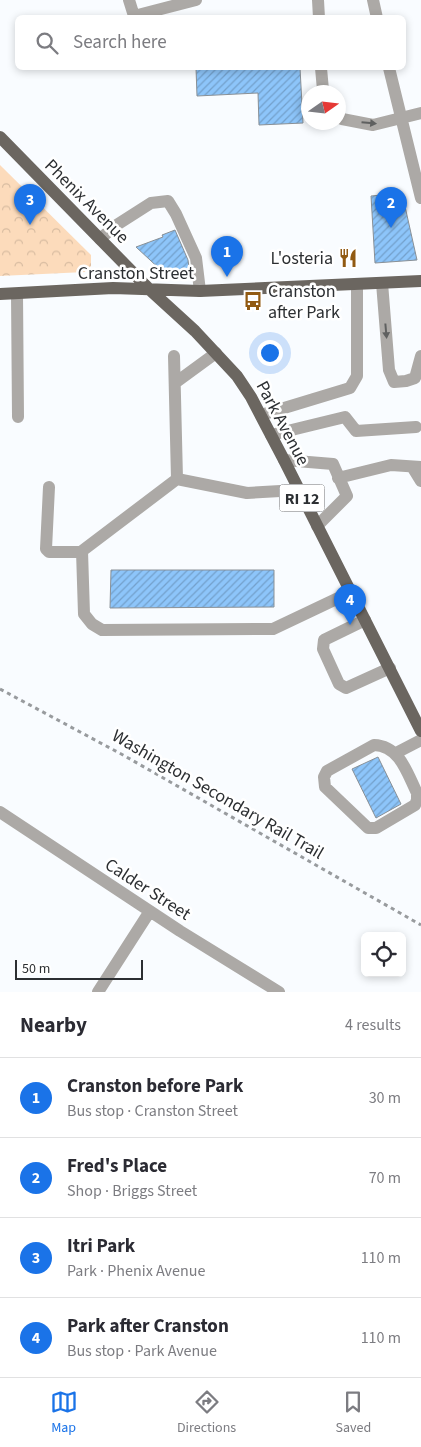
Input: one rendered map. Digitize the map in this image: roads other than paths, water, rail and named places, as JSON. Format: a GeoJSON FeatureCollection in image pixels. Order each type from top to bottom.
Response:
{"type":"FeatureCollection","features":[{"type":"Feature","properties":{"kind":"main road","name":"Phenix Avenue"},"geometry":{"type":"LineString","coordinates":[[0,137],[149,289]]}},
{"type":"Feature","properties":{"kind":"main road","name":"Cranston Street"},"geometry":{"type":"LineString","coordinates":[[0,294],[113,288],[200,291],[421,281]]}},
{"type":"Feature","properties":{"kind":"main road","name":"Park Avenue"},"geometry":{"type":"LineString","coordinates":[[149,289],[196,331],[237,376],[261,415],[421,731]]}},
{"type":"Feature","properties":{"kind":"street"},"geometry":{"type":"LineString","coordinates":[[129,0],[134,15]]}},
{"type":"Feature","properties":{"kind":"street"},"geometry":{"type":"LineString","coordinates":[[138,15],[196,0]]}},
{"type":"Feature","properties":{"kind":"street"},"geometry":{"type":"LineString","coordinates":[[318,0],[319,15]]}},
{"type":"Feature","properties":{"kind":"street"},"geometry":{"type":"LineString","coordinates":[[373,0],[376,15]]}},
{"type":"Feature","properties":{"kind":"street"},"geometry":{"type":"LineString","coordinates":[[321,70],[323,85]]}},
{"type":"Feature","properties":{"kind":"street"},"geometry":{"type":"LineString","coordinates":[[389,70],[401,118],[417,161],[421,198]]}},
{"type":"Feature","properties":{"kind":"street"},"geometry":{"type":"LineString","coordinates":[[346,120],[373,125],[421,113]]}},
{"type":"Feature","properties":{"kind":"street"},"geometry":{"type":"LineString","coordinates":[[100,239],[115,226],[151,202],[168,201],[196,258],[200,291]]}},
{"type":"Feature","properties":{"kind":"street"},"geometry":{"type":"LineString","coordinates":[[382,282],[389,370],[394,382],[415,378],[421,356]]}},
{"type":"Feature","properties":{"kind":"street"},"geometry":{"type":"LineString","coordinates":[[261,415],[350,388],[357,376],[356,284]]}},
{"type":"Feature","properties":{"kind":"street"},"geometry":{"type":"LineString","coordinates":[[17,294],[18,417]]}},
{"type":"Feature","properties":{"kind":"street"},"geometry":{"type":"LineString","coordinates":[[175,383],[216,353]]}},
{"type":"Feature","properties":{"kind":"street"},"geometry":{"type":"LineString","coordinates":[[174,356],[177,478]]}},
{"type":"Feature","properties":{"kind":"street"},"geometry":{"type":"LineString","coordinates":[[271,435],[345,417],[356,431],[416,427]]}},
{"type":"Feature","properties":{"kind":"street"},"geometry":{"type":"LineString","coordinates":[[284,460],[333,464],[347,496],[316,526]]}},
{"type":"Feature","properties":{"kind":"street"},"geometry":{"type":"LineString","coordinates":[[338,478],[391,465],[417,467],[421,482]]}},
{"type":"Feature","properties":{"kind":"street"},"geometry":{"type":"LineString","coordinates":[[49,487],[46,549],[49,552],[82,552],[177,478],[247,492],[298,490]]}},
{"type":"Feature","properties":{"kind":"street"},"geometry":{"type":"LineString","coordinates":[[82,552],[84,614],[92,624],[102,630],[274,629],[351,592]]}},
{"type":"Feature","properties":{"kind":"street"},"geometry":{"type":"LineString","coordinates":[[365,620],[324,640],[323,649],[339,684],[346,688],[390,668]]}},
{"type":"Feature","properties":{"kind":"street"},"geometry":{"type":"LineString","coordinates":[[396,753],[421,740]]}},
{"type":"Feature","properties":{"kind":"street"},"geometry":{"type":"LineString","coordinates":[[374,745],[389,748],[396,753],[417,793],[417,800],[415,805],[376,828],[368,828],[326,787],[324,777],[327,771],[374,745]]}},
{"type":"Feature","properties":{"kind":"street","name":"Calder Street"},"geometry":{"type":"LineString","coordinates":[[0,812],[279,992]]}},
{"type":"Feature","properties":{"kind":"street"},"geometry":{"type":"LineString","coordinates":[[98,992],[150,910]]}},
{"type":"Feature","properties":{"kind":"place","name":"Itri Park"},"geometry":{"type":"Point","coordinates":[30,225]}},
{"type":"Feature","properties":{"kind":"place","name":"Fred's Place"},"geometry":{"type":"Point","coordinates":[391,228]}},
{"type":"Feature","properties":{"kind":"place","name":"L'osteria"},"geometry":{"type":"Point","coordinates":[348,258]}},
{"type":"Feature","properties":{"kind":"place","name":"Cranston before Park"},"geometry":{"type":"Point","coordinates":[227,277]}},
{"type":"Feature","properties":{"kind":"place","name":"Cranston after Park"},"geometry":{"type":"Point","coordinates":[253,301]}},
{"type":"Feature","properties":{"kind":"place","name":"Park after Cranston"},"geometry":{"type":"Point","coordinates":[350,625]}}]}
